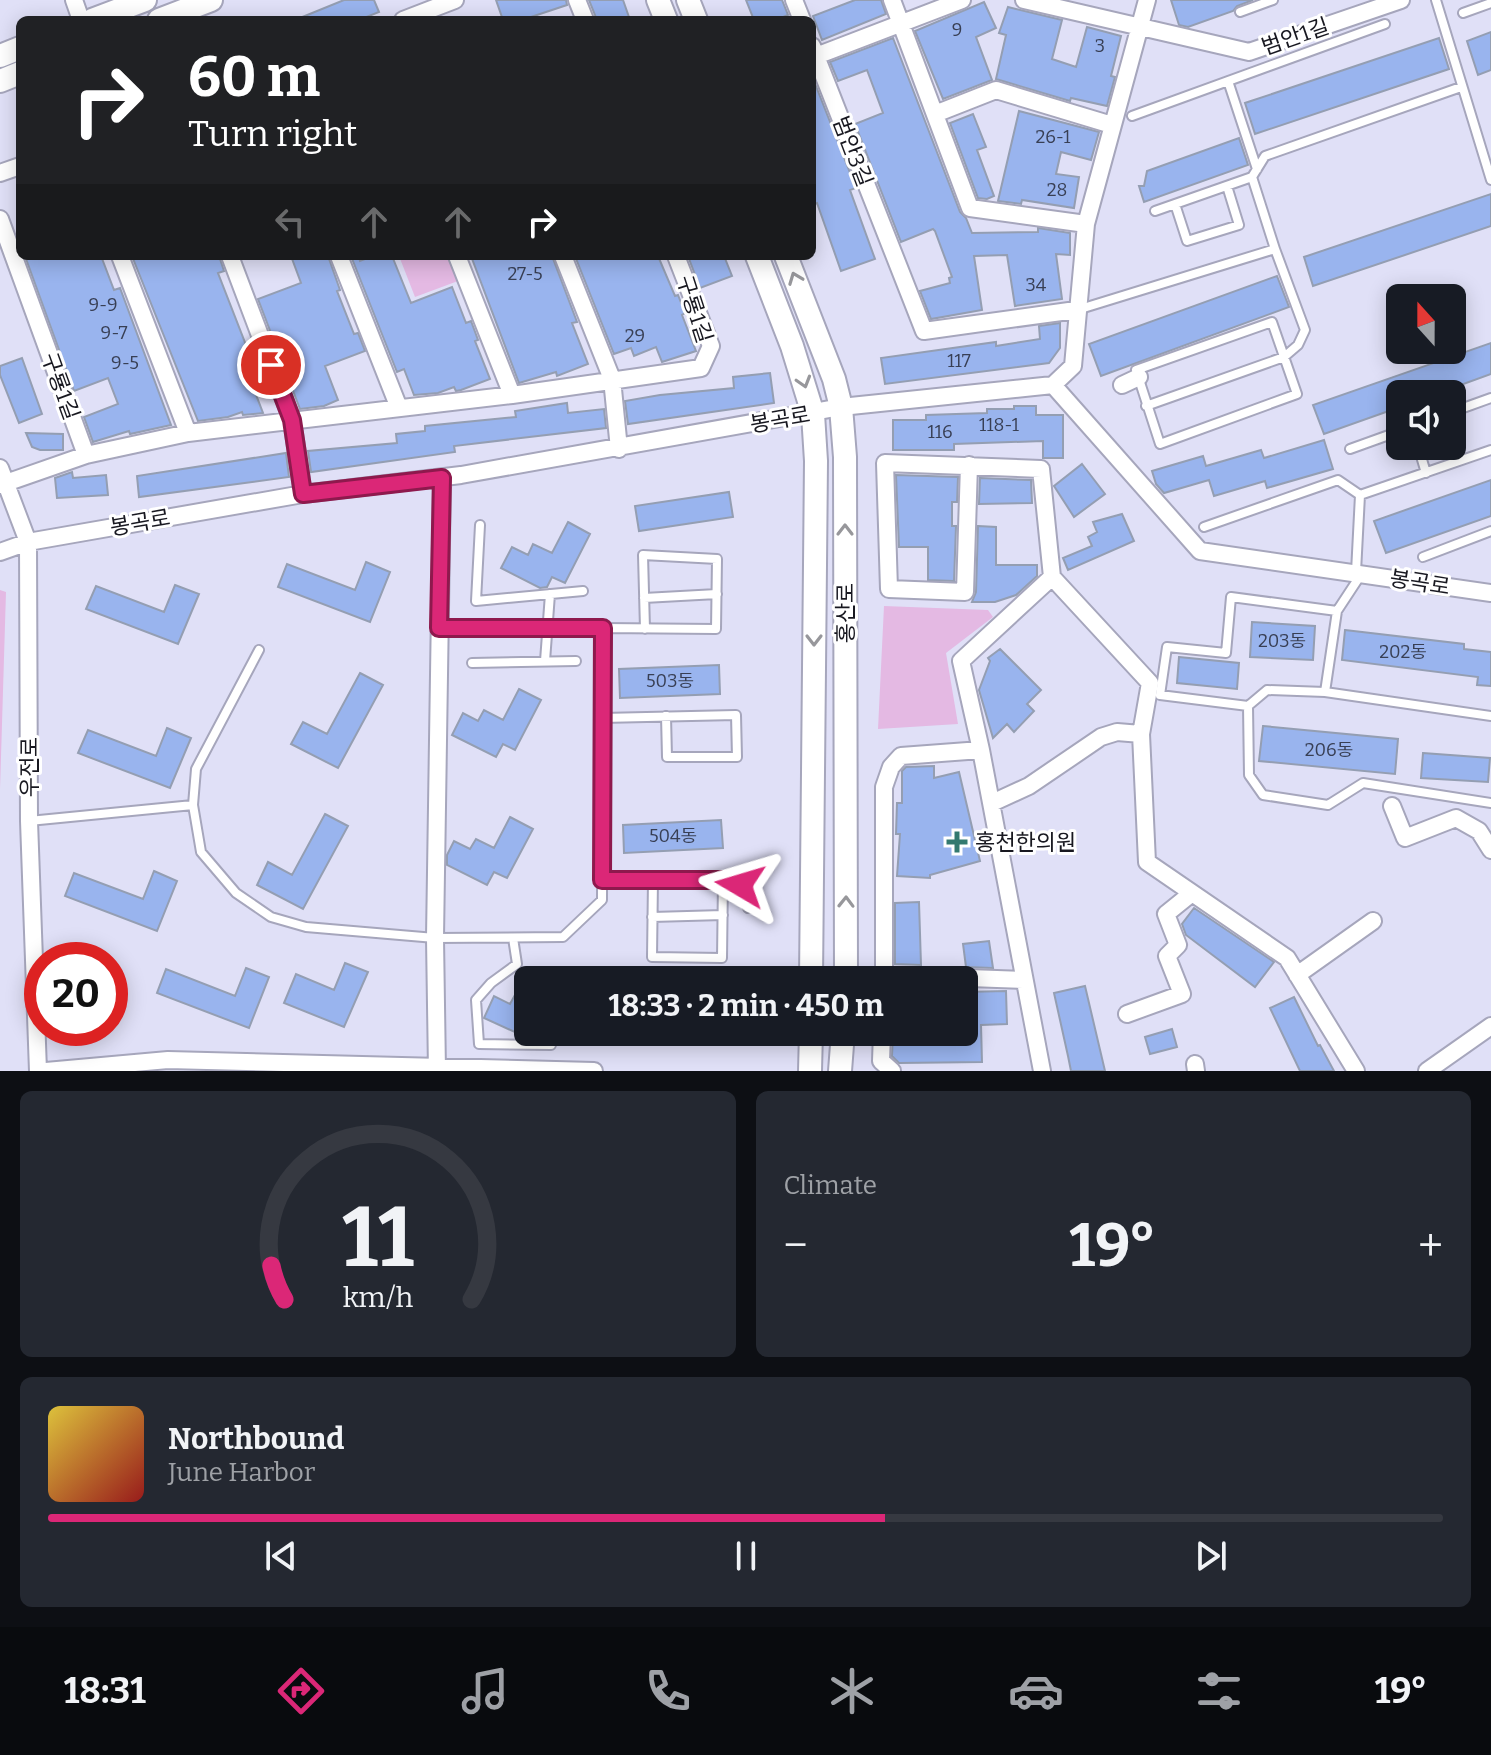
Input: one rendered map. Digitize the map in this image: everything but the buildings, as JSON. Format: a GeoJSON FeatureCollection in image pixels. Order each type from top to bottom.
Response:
{"type":"FeatureCollection","features":[{"type":"Feature","properties":{"kind":"street"},"geometry":{"type":"LineString","coordinates":[[103,16],[145,0]]}},
{"type":"Feature","properties":{"kind":"street"},"geometry":{"type":"LineString","coordinates":[[169,16],[211,0]]}},
{"type":"Feature","properties":{"kind":"street"},"geometry":{"type":"LineString","coordinates":[[413,16],[455,0]]}},
{"type":"Feature","properties":{"kind":"street"},"geometry":{"type":"LineString","coordinates":[[892,0],[970,208],[1086,224]]}},
{"type":"Feature","properties":{"kind":"street","name":"범안3길"},"geometry":{"type":"LineString","coordinates":[[816,50],[962,0]]}},
{"type":"Feature","properties":{"kind":"street"},"geometry":{"type":"LineString","coordinates":[[1024,0],[1141,29]]}},
{"type":"Feature","properties":{"kind":"street"},"geometry":{"type":"LineString","coordinates":[[1053,385],[1073,366],[1086,224],[1147,0]]}},
{"type":"Feature","properties":{"kind":"street","name":"범안1길"},"geometry":{"type":"LineString","coordinates":[[1141,29],[1249,52],[1401,0]]}},
{"type":"Feature","properties":{"kind":"street","name":"범안3길"},"geometry":{"type":"LineString","coordinates":[[816,56],[924,331],[1076,310]]}},
{"type":"Feature","properties":{"kind":"street"},"geometry":{"type":"LineString","coordinates":[[935,114],[996,90],[1112,125]]}},
{"type":"Feature","properties":{"kind":"street","name":"구룡1길"},"geometry":{"type":"LineString","coordinates":[[0,219],[86,455]]}},
{"type":"Feature","properties":{"kind":"street"},"geometry":{"type":"LineString","coordinates":[[122,260],[188,433]]}},
{"type":"Feature","properties":{"kind":"street"},"geometry":{"type":"LineString","coordinates":[[232,260],[292,420],[303,494]]}},
{"type":"Feature","properties":{"kind":"street"},"geometry":{"type":"LineString","coordinates":[[341,260],[399,408]]}},
{"type":"Feature","properties":{"kind":"street"},"geometry":{"type":"LineString","coordinates":[[459,260],[512,395]]}},
{"type":"Feature","properties":{"kind":"street"},"geometry":{"type":"LineString","coordinates":[[565,260],[612,379],[619,449]]}},
{"type":"Feature","properties":{"kind":"street","name":"구룡1길"},"geometry":{"type":"LineString","coordinates":[[2,479],[86,455],[188,433],[512,395],[701,368],[711,346],[678,260]]}},
{"type":"Feature","properties":{"kind":"street","name":"홍산로"},"geometry":{"type":"LineString","coordinates":[[759,260],[792,346],[813,414],[816,461],[811,966]]}},
{"type":"Feature","properties":{"kind":"street","name":"홍산로"},"geometry":{"type":"LineString","coordinates":[[788,260],[834,379],[841,407],[845,457],[846,966]]}},
{"type":"Feature","properties":{"kind":"street"},"geometry":{"type":"LineString","coordinates":[[1122,385],[1139,377]]}},
{"type":"Feature","properties":{"kind":"street","name":"봉곡로"},"geometry":{"type":"LineString","coordinates":[[0,552],[28,542],[303,494],[442,478],[619,449],[841,407],[1053,385],[1200,551],[1491,593]]}},
{"type":"Feature","properties":{"kind":"street"},"geometry":{"type":"LineString","coordinates":[[969,465],[965,592],[889,589],[885,463],[969,465],[1041,469],[1052,577],[1150,683],[1141,734],[1147,862],[1287,958],[1356,1071]]}},
{"type":"Feature","properties":{"kind":"street"},"geometry":{"type":"LineString","coordinates":[[437,1070],[435,938],[442,478]]}},
{"type":"Feature","properties":{"kind":"street","name":"우전로"},"geometry":{"type":"LineString","coordinates":[[2,479],[28,542],[29,821],[38,1071]]}},
{"type":"Feature","properties":{"kind":"street"},"geometry":{"type":"LineString","coordinates":[[1032,1071],[1042,1071],[992,803],[961,661],[1052,577]]}},
{"type":"Feature","properties":{"kind":"street"},"geometry":{"type":"LineString","coordinates":[[992,803],[1029,786],[1101,737],[1117,732],[1141,734]]}},
{"type":"Feature","properties":{"kind":"street"},"geometry":{"type":"LineString","coordinates":[[884,966],[884,787],[891,767],[901,756],[981,750]]}},
{"type":"Feature","properties":{"kind":"street"},"geometry":{"type":"LineString","coordinates":[[1392,806],[1405,838],[1456,818],[1479,831],[1491,850]]}},
{"type":"Feature","properties":{"kind":"street"},"geometry":{"type":"LineString","coordinates":[[1127,1014],[1182,994],[1167,956],[1178,945],[1166,914],[1192,893]]}},
{"type":"Feature","properties":{"kind":"street"},"geometry":{"type":"LineString","coordinates":[[1297,975],[1373,921]]}},
{"type":"Feature","properties":{"kind":"street"},"geometry":{"type":"LineString","coordinates":[[978,979],[1023,980]]}},
{"type":"Feature","properties":{"kind":"street"},"geometry":{"type":"LineString","coordinates":[[1427,1071],[1491,1026]]}},
{"type":"Feature","properties":{"kind":"street"},"geometry":{"type":"LineString","coordinates":[[810,1071],[811,1046]]}},
{"type":"Feature","properties":{"kind":"street"},"geometry":{"type":"LineString","coordinates":[[840,1071],[842,1046]]}},
{"type":"Feature","properties":{"kind":"street"},"geometry":{"type":"LineString","coordinates":[[882,1046],[881,1061],[892,1071]]}},
{"type":"Feature","properties":{"kind":"street"},"geometry":{"type":"LineString","coordinates":[[46,1071],[168,1060],[437,1070],[594,1071]]}},
{"type":"Feature","properties":{"kind":"lane"},"geometry":{"type":"LineString","coordinates":[[1240,12],[1273,0]]}},
{"type":"Feature","properties":{"kind":"lane"},"geometry":{"type":"LineString","coordinates":[[1436,0],[1461,87],[1488,158],[1491,180]]}},
{"type":"Feature","properties":{"kind":"lane"},"geometry":{"type":"LineString","coordinates":[[1463,13],[1491,3]]}},
{"type":"Feature","properties":{"kind":"lane"},"geometry":{"type":"LineString","coordinates":[[1132,116],[1385,24]]}},
{"type":"Feature","properties":{"kind":"lane"},"geometry":{"type":"LineString","coordinates":[[1146,406],[1284,357],[1298,345],[1305,330],[1275,249],[1228,81]]}},
{"type":"Feature","properties":{"kind":"lane"},"geometry":{"type":"LineString","coordinates":[[1155,211],[1227,186],[1254,173],[1265,156],[1461,87]]}},
{"type":"Feature","properties":{"kind":"lane"},"geometry":{"type":"LineString","coordinates":[[1175,204],[1187,241],[1239,225],[1227,186]]}},
{"type":"Feature","properties":{"kind":"lane"},"geometry":{"type":"LineString","coordinates":[[1076,310],[1275,249]]}},
{"type":"Feature","properties":{"kind":"lane"},"geometry":{"type":"LineString","coordinates":[[1272,322],[1284,357],[1297,394],[1160,444],[1136,370],[1272,322]]}},
{"type":"Feature","properties":{"kind":"lane"},"geometry":{"type":"LineString","coordinates":[[1466,407],[1491,398]]}},
{"type":"Feature","properties":{"kind":"lane"},"geometry":{"type":"LineString","coordinates":[[1350,449],[1386,436]]}},
{"type":"Feature","properties":{"kind":"lane"},"geometry":{"type":"LineString","coordinates":[[1360,495],[1491,450]]}},
{"type":"Feature","properties":{"kind":"lane"},"geometry":{"type":"LineString","coordinates":[[1422,460],[1426,473]]}},
{"type":"Feature","properties":{"kind":"lane"},"geometry":{"type":"LineString","coordinates":[[1204,527],[1338,480],[1360,495]]}},
{"type":"Feature","properties":{"kind":"lane"},"geometry":{"type":"LineString","coordinates":[[1325,692],[1337,611],[1359,572],[1360,495]]}},
{"type":"Feature","properties":{"kind":"lane"},"geometry":{"type":"LineString","coordinates":[[480,525],[476,601],[583,591]]}},
{"type":"Feature","properties":{"kind":"lane"},"geometry":{"type":"LineString","coordinates":[[1423,557],[1491,531]]}},
{"type":"Feature","properties":{"kind":"lane"},"geometry":{"type":"LineString","coordinates":[[439,628],[548,630],[716,629],[717,559],[643,555],[645,629]]}},
{"type":"Feature","properties":{"kind":"lane"},"geometry":{"type":"LineString","coordinates":[[545,661],[550,594]]}},
{"type":"Feature","properties":{"kind":"lane"},"geometry":{"type":"LineString","coordinates":[[644,598],[717,594]]}},
{"type":"Feature","properties":{"kind":"lane"},"geometry":{"type":"LineString","coordinates":[[1337,611],[1231,597],[1226,653],[1167,647],[1160,695],[1248,706],[1267,690],[1325,692],[1491,716]]}},
{"type":"Feature","properties":{"kind":"lane"},"geometry":{"type":"LineString","coordinates":[[259,650],[196,769],[193,805],[201,852],[236,893],[271,917],[306,927],[435,938],[563,937],[602,900],[603,628]]}},
{"type":"Feature","properties":{"kind":"lane"},"geometry":{"type":"LineString","coordinates":[[472,663],[576,661]]}},
{"type":"Feature","properties":{"kind":"lane"},"geometry":{"type":"LineString","coordinates":[[1248,706],[1249,775],[1263,795],[1328,805],[1363,783],[1491,803]]}},
{"type":"Feature","properties":{"kind":"lane"},"geometry":{"type":"LineString","coordinates":[[602,718],[666,716],[736,715],[737,757],[667,757],[666,716]]}},
{"type":"Feature","properties":{"kind":"lane"},"geometry":{"type":"LineString","coordinates":[[29,821],[193,805]]}},
{"type":"Feature","properties":{"kind":"lane"},"geometry":{"type":"LineString","coordinates":[[602,880],[723,880],[740,885],[748,908]]}},
{"type":"Feature","properties":{"kind":"lane"},"geometry":{"type":"LineString","coordinates":[[653,880],[652,957],[722,958],[723,880]]}},
{"type":"Feature","properties":{"kind":"lane"},"geometry":{"type":"LineString","coordinates":[[652,917],[723,915]]}},
{"type":"Feature","properties":{"kind":"lane"},"geometry":{"type":"LineString","coordinates":[[513,938],[517,964],[514,966]]}},
{"type":"Feature","properties":{"kind":"lane"},"geometry":{"type":"LineString","coordinates":[[514,966],[491,983],[476,1000],[479,1044],[514,1044]]}},
{"type":"Feature","properties":{"kind":"shaded area"},"geometry":{"type":"Polygon","coordinates":[[[401,260],[450,260],[458,281],[415,297],[401,260]]]}},
{"type":"Feature","properties":{"kind":"shaded area"},"geometry":{"type":"Polygon","coordinates":[[[0,590],[6,592],[0,790],[0,590]]]}},
{"type":"Feature","properties":{"kind":"shaded area"},"geometry":{"type":"Polygon","coordinates":[[[884,606],[988,610],[993,617],[946,653],[958,724],[878,729],[884,606]]]}},
{"type":"Feature","properties":{"kind":"place","name":"홍천한의원"},"geometry":{"type":"Point","coordinates":[957,842]}},
{"type":"Feature","properties":{"kind":"route"},"geometry":{"type":"LineString","coordinates":[[271,365],[292,420],[303,494],[442,478],[439,628],[603,628],[602,880],[723,880],[740,885]]}}]}
